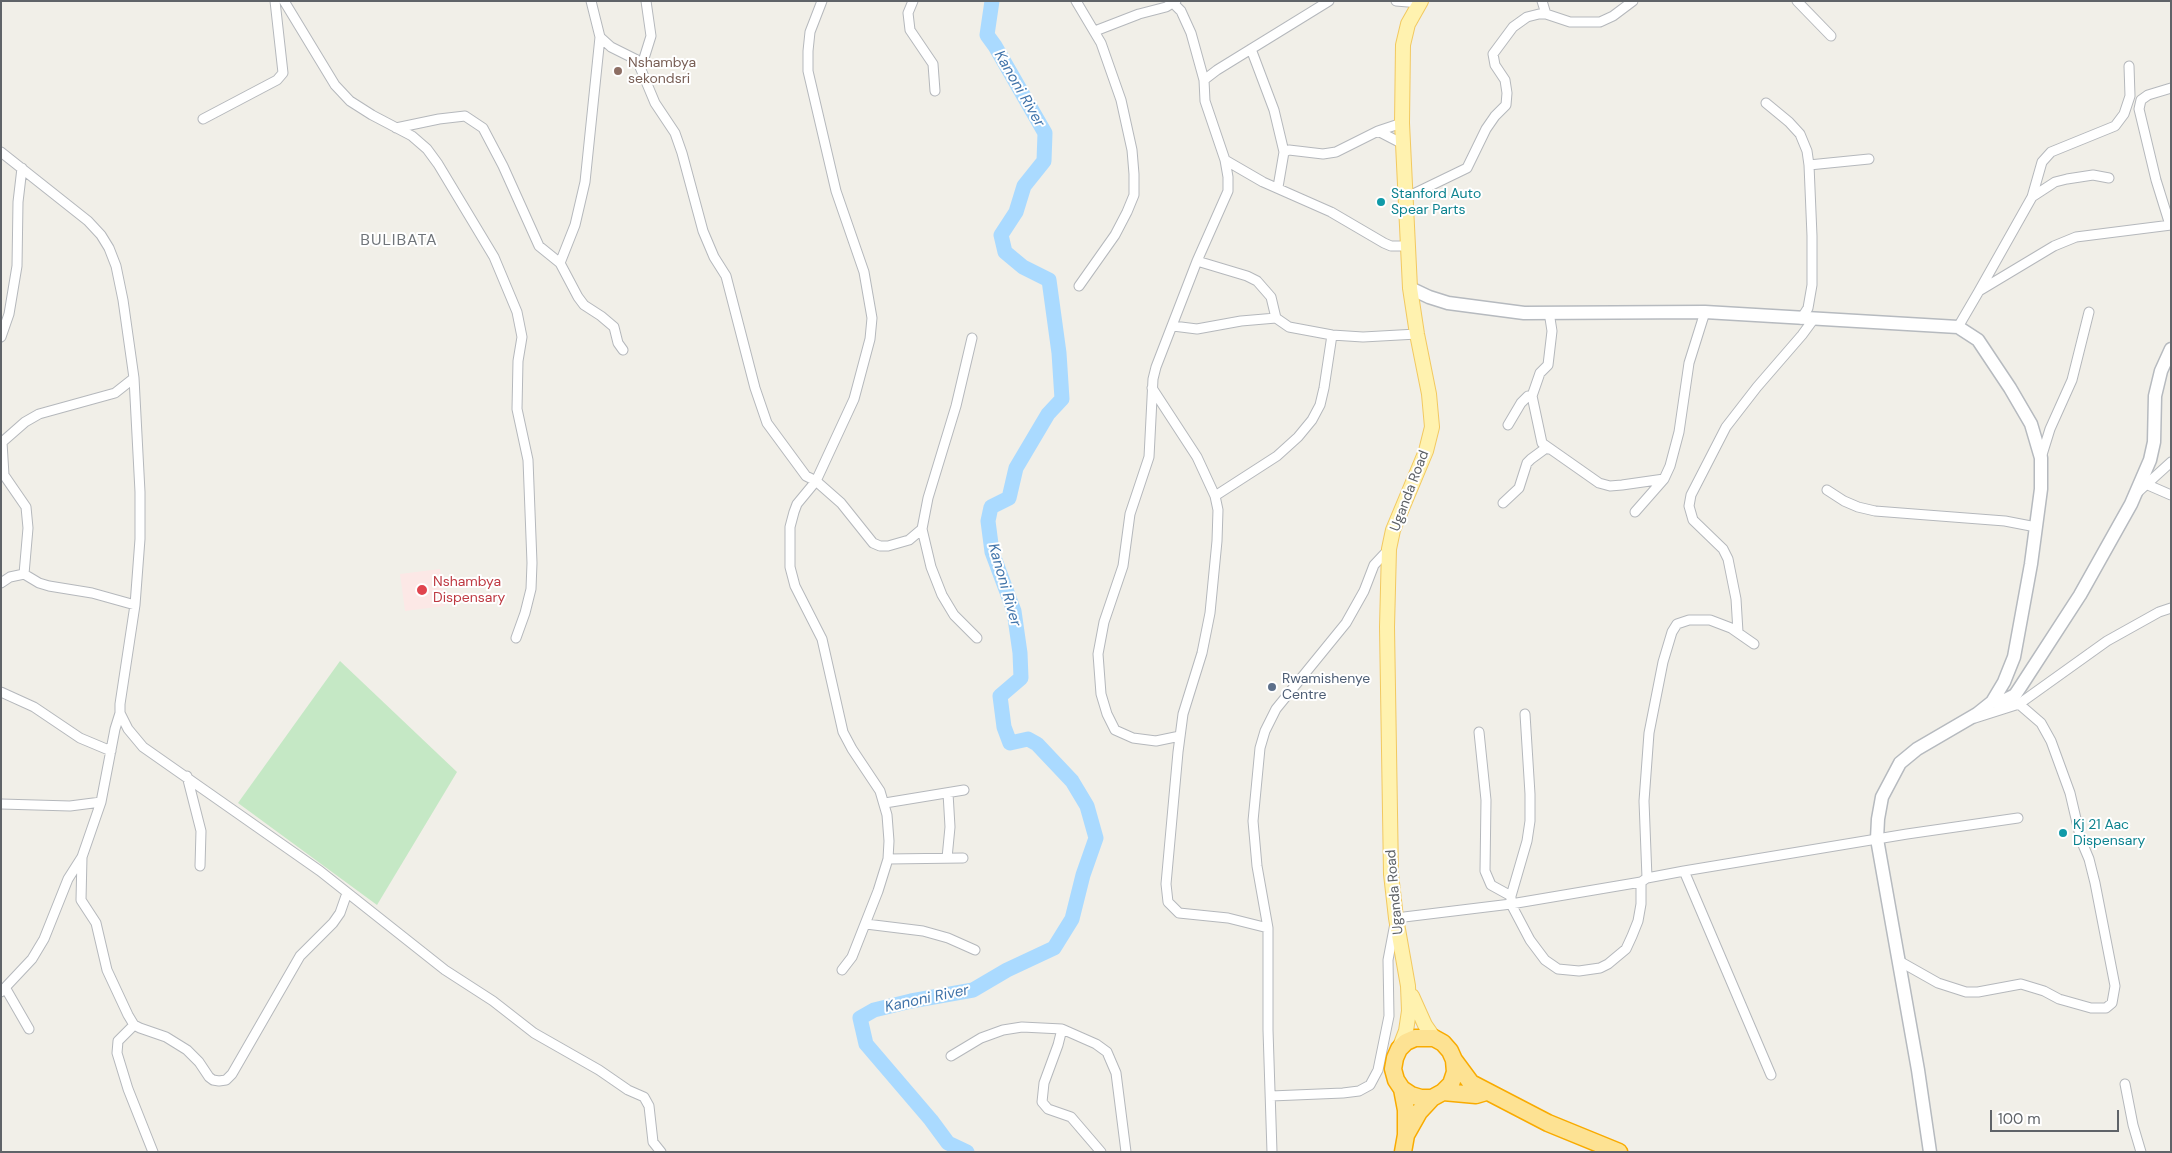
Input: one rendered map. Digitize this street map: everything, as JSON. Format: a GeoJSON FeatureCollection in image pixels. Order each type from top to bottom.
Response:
{"type":"FeatureCollection","features":[{"type":"Feature","properties":{"kind":"highway"},"geometry":{"type":"LineString","coordinates":[[1403,1152],[1406,1135],[1406,1110],[1402,1089],[1396,1080],[1393,1069],[1395,1058],[1406,1042],[1425,1036],[1443,1043],[1471,1083],[1548,1123],[1619,1152]]}},
{"type":"Feature","properties":{"kind":"highway"},"geometry":{"type":"LineString","coordinates":[[1406,1135],[1419,1112],[1450,1084],[1454,1072],[1454,1060]]}},
{"type":"Feature","properties":{"kind":"highway"},"geometry":{"type":"LineString","coordinates":[[1402,1089],[1416,1097],[1476,1095],[1488,1092]]}},
{"type":"Feature","properties":{"kind":"main road","name":"Uganda Road"},"geometry":{"type":"LineString","coordinates":[[1400,1049],[1409,1021],[1408,986],[1396,918],[1392,874],[1387,627],[1389,549],[1399,516],[1426,451],[1432,427],[1429,394],[1410,288],[1402,123],[1403,45],[1408,24],[1420,2]]}},
{"type":"Feature","properties":{"kind":"main road","name":"Uganda Road"},"geometry":{"type":"LineString","coordinates":[[1408,986],[1418,1010],[1434,1038]]}},
{"type":"Feature","properties":{"kind":"street"},"geometry":{"type":"LineString","coordinates":[[203,120],[277,80],[283,73],[275,1]]}},
{"type":"Feature","properties":{"kind":"street"},"geometry":{"type":"LineString","coordinates":[[284,1],[315,54],[350,101],[421,143],[438,164],[494,257],[517,312],[522,337],[518,361],[516,409],[528,460],[532,563],[531,589],[516,638]]}},
{"type":"Feature","properties":{"kind":"street"},"geometry":{"type":"LineString","coordinates":[[560,263],[575,225],[585,182],[600,37],[591,1]]}},
{"type":"Feature","properties":{"kind":"street"},"geometry":{"type":"LineString","coordinates":[[641,68],[650,36],[646,1]]}},
{"type":"Feature","properties":{"kind":"street"},"geometry":{"type":"LineString","coordinates":[[822,1],[810,32],[808,71],[836,191],[864,272],[872,318],[870,339],[854,400],[816,481],[797,504],[794,512],[790,527],[790,567],[795,586],[822,639],[843,732],[880,791],[885,803],[889,840],[888,859],[866,924],[852,957],[842,970]]}},
{"type":"Feature","properties":{"kind":"street"},"geometry":{"type":"LineString","coordinates":[[913,1],[908,13],[910,30],[933,64],[935,91]]}},
{"type":"Feature","properties":{"kind":"street"},"geometry":{"type":"LineString","coordinates":[[1076,1],[1095,31],[1121,100],[1127,125],[1134,174],[1134,195],[1127,212],[1115,235],[1079,286]]}},
{"type":"Feature","properties":{"kind":"street"},"geometry":{"type":"LineString","coordinates":[[1204,80],[1329,1]]}},
{"type":"Feature","properties":{"kind":"street"},"geometry":{"type":"LineString","coordinates":[[1396,1],[1420,2]]}},
{"type":"Feature","properties":{"kind":"street"},"geometry":{"type":"LineString","coordinates":[[1542,1],[1546,14]]}},
{"type":"Feature","properties":{"kind":"street"},"geometry":{"type":"LineString","coordinates":[[1405,198],[1467,168],[1486,129],[1506,105],[1507,92],[1505,80],[1495,65],[1493,54],[1507,34],[1518,23],[1532,15],[1546,14],[1570,22],[1592,24],[1605,20],[1633,1]]}},
{"type":"Feature","properties":{"kind":"street"},"geometry":{"type":"LineString","coordinates":[[1797,1],[1831,36]]}},
{"type":"Feature","properties":{"kind":"street"},"geometry":{"type":"LineString","coordinates":[[1095,31],[1175,2],[1191,33],[1204,80],[1205,101],[1225,160],[1228,177],[1228,191],[1197,261],[1173,326],[1159,355],[1152,388],[1149,456],[1130,514],[1123,566],[1104,622],[1098,654],[1101,694],[1107,714],[1115,730],[1133,738],[1156,741],[1180,736]]}},
{"type":"Feature","properties":{"kind":"street"},"geometry":{"type":"LineString","coordinates":[[600,37],[611,47],[637,60],[646,86],[675,133],[703,231],[714,257],[726,276],[762,411],[775,436],[806,476],[816,481],[841,503],[873,543],[880,546],[901,544],[910,540],[922,529]]}},
{"type":"Feature","properties":{"kind":"street"},"geometry":{"type":"LineString","coordinates":[[1251,50],[1274,110],[1284,152],[1278,187]]}},
{"type":"Feature","properties":{"kind":"street"},"geometry":{"type":"LineString","coordinates":[[1958,327],[2032,197],[2038,170],[2042,162],[2051,152],[2115,126],[2124,114],[2130,96],[2129,66]]}},
{"type":"Feature","properties":{"kind":"street"},"geometry":{"type":"LineString","coordinates":[[1979,291],[2054,246],[2076,237],[2170,225],[2156,180],[2139,109],[2141,100],[2148,95],[2171,88]]}},
{"type":"Feature","properties":{"kind":"street"},"geometry":{"type":"LineString","coordinates":[[1738,632],[1736,599],[1728,559],[1723,550],[1693,520],[1689,506],[1696,484],[1726,427],[1797,342],[1807,320],[1812,285],[1810,165],[1800,134],[1766,103]]}},
{"type":"Feature","properties":{"kind":"street"},"geometry":{"type":"LineString","coordinates":[[396,128],[465,116],[483,128],[503,166],[535,240],[542,250],[560,263],[584,305],[614,327],[618,343],[623,350]]}},
{"type":"Feature","properties":{"kind":"street"},"geometry":{"type":"LineString","coordinates":[[1284,152],[1289,150],[1323,154],[1336,152],[1378,130],[1402,123]]}},
{"type":"Feature","properties":{"kind":"street"},"geometry":{"type":"LineString","coordinates":[[1378,130],[1403,144]]}},
{"type":"Feature","properties":{"kind":"street"},"geometry":{"type":"LineString","coordinates":[[1,152],[88,221],[101,235],[109,248],[123,300],[134,378],[140,492],[140,539],[135,606],[120,713],[101,802],[82,857],[68,878],[44,939],[32,958],[3,990],[29,1029]]}},
{"type":"Feature","properties":{"kind":"street"},"geometry":{"type":"LineString","coordinates":[[1810,165],[1869,159]]}},
{"type":"Feature","properties":{"kind":"street"},"geometry":{"type":"LineString","coordinates":[[1225,160],[1250,175],[1331,212],[1384,243],[1391,246],[1408,246]]}},
{"type":"Feature","properties":{"kind":"street"},"geometry":{"type":"LineString","coordinates":[[1,338],[10,314],[17,266],[18,202],[22,168]]}},
{"type":"Feature","properties":{"kind":"street"},"geometry":{"type":"LineString","coordinates":[[2032,197],[2055,182],[2067,178],[2093,175],[2109,178]]}},
{"type":"Feature","properties":{"kind":"street"},"geometry":{"type":"LineString","coordinates":[[1197,261],[1247,276],[1257,281],[1271,297],[1276,318]]}},
{"type":"Feature","properties":{"kind":"street"},"geometry":{"type":"LineString","coordinates":[[1410,288],[1429,298],[1448,303],[1524,313],[1706,312],[1807,320],[1958,327],[1978,340],[2010,388],[2030,424],[2041,458]]}},
{"type":"Feature","properties":{"kind":"street"},"geometry":{"type":"LineString","coordinates":[[1549,312],[1552,331],[1548,365],[1540,373],[1532,396],[1542,443],[1599,483],[1610,486],[1664,479]]}},
{"type":"Feature","properties":{"kind":"street"},"geometry":{"type":"LineString","coordinates":[[1635,512],[1664,479],[1679,432],[1688,363],[1706,312]]}},
{"type":"Feature","properties":{"kind":"street"},"geometry":{"type":"LineString","coordinates":[[1930,1152],[1877,839],[1882,797],[1900,762],[1917,749],[1968,720],[1992,702],[2004,682],[2014,657],[2020,628],[2041,489],[2041,458],[2050,430],[2072,380],[2089,312]]}},
{"type":"Feature","properties":{"kind":"street"},"geometry":{"type":"LineString","coordinates":[[1173,326],[1198,329],[1240,321],[1276,318],[1289,327],[1332,334],[1376,337],[1417,334]]}},
{"type":"Feature","properties":{"kind":"street"},"geometry":{"type":"LineString","coordinates":[[1215,496],[1277,456],[1298,437],[1312,420],[1320,405],[1324,388],[1332,334]]}},
{"type":"Feature","properties":{"kind":"street"},"geometry":{"type":"LineString","coordinates":[[972,338],[956,406],[928,498],[922,529],[931,567],[942,595],[954,615],[977,638]]}},
{"type":"Feature","properties":{"kind":"street"},"geometry":{"type":"LineString","coordinates":[[1992,702],[2005,700],[2015,695],[2080,595],[2137,493],[2154,442],[2154,396],[2160,371],[2171,348]]}},
{"type":"Feature","properties":{"kind":"street"},"geometry":{"type":"LineString","coordinates":[[24,574],[28,528],[26,508],[4,474],[2,443],[25,422],[39,414],[115,393],[134,378]]}},
{"type":"Feature","properties":{"kind":"street"},"geometry":{"type":"LineString","coordinates":[[1152,388],[1197,457],[1215,496],[1218,510],[1210,613],[1202,653],[1184,714],[1180,736],[1166,884],[1168,902],[1179,913],[1228,918],[1268,928]]}},
{"type":"Feature","properties":{"kind":"street"},"geometry":{"type":"LineString","coordinates":[[1508,425],[1521,403],[1532,396]]}},
{"type":"Feature","properties":{"kind":"street"},"geometry":{"type":"LineString","coordinates":[[1503,503],[1519,488],[1531,459],[1546,448],[1548,449]]}},
{"type":"Feature","properties":{"kind":"street"},"geometry":{"type":"LineString","coordinates":[[2137,493],[2171,462]]}},
{"type":"Feature","properties":{"kind":"street"},"geometry":{"type":"LineString","coordinates":[[2148,485],[2171,496]]}},
{"type":"Feature","properties":{"kind":"street"},"geometry":{"type":"LineString","coordinates":[[1827,490],[1844,501],[1875,511],[2005,521],[2036,527]]}},
{"type":"Feature","properties":{"kind":"street"},"geometry":{"type":"LineString","coordinates":[[1272,1152],[1268,1030],[1268,928],[1257,866],[1253,821],[1260,748],[1265,730],[1276,709],[1346,623],[1364,591],[1374,565],[1389,549]]}},
{"type":"Feature","properties":{"kind":"street"},"geometry":{"type":"LineString","coordinates":[[1,583],[10,577],[24,574],[39,583],[49,586],[92,592],[135,606]]}},
{"type":"Feature","properties":{"kind":"street"},"geometry":{"type":"LineString","coordinates":[[1968,720],[2019,704],[2107,641],[2159,612],[2171,608]]}},
{"type":"Feature","properties":{"kind":"street"},"geometry":{"type":"LineString","coordinates":[[1479,732],[1486,800],[1485,871],[1491,885],[1511,900],[1530,940],[1545,960],[1558,969],[1600,968],[1614,960],[1626,949],[1638,920],[1644,880],[1644,801],[1647,751],[1656,699],[1672,632],[1677,624],[1689,620],[1710,620],[1738,632],[1754,644]]}},
{"type":"Feature","properties":{"kind":"street"},"geometry":{"type":"LineString","coordinates":[[1,692],[34,707],[80,738],[111,751]]}},
{"type":"Feature","properties":{"kind":"street"},"geometry":{"type":"LineString","coordinates":[[1899,961],[1938,983],[1966,992],[1978,992],[2021,984],[2044,991],[2059,999],[2091,1008],[2106,1008],[2112,1003],[2115,986],[2095,883],[2089,859],[2079,833],[2070,793],[2051,741],[2040,723],[2019,704]]}},
{"type":"Feature","properties":{"kind":"street"},"geometry":{"type":"LineString","coordinates":[[120,713],[128,729],[143,747],[320,871],[427,957],[493,1001],[534,1033],[616,1080],[628,1090],[644,1097],[649,1106],[653,1142],[661,1152]]}},
{"type":"Feature","properties":{"kind":"street"},"geometry":{"type":"LineString","coordinates":[[1511,900],[1530,821],[1530,794],[1524,714]]}},
{"type":"Feature","properties":{"kind":"street"},"geometry":{"type":"LineString","coordinates":[[187,776],[201,831],[200,866]]}},
{"type":"Feature","properties":{"kind":"street"},"geometry":{"type":"LineString","coordinates":[[885,803],[964,790]]}},
{"type":"Feature","properties":{"kind":"street"},"geometry":{"type":"LineString","coordinates":[[947,858],[950,827],[948,793]]}},
{"type":"Feature","properties":{"kind":"street"},"geometry":{"type":"LineString","coordinates":[[1,804],[70,806],[101,802]]}},
{"type":"Feature","properties":{"kind":"street"},"geometry":{"type":"LineString","coordinates":[[1271,1096],[1343,1093],[1358,1091],[1370,1085],[1378,1070],[1390,1016],[1388,960],[1396,918],[1644,880],[1955,826],[2018,818]]}},
{"type":"Feature","properties":{"kind":"street"},"geometry":{"type":"LineString","coordinates":[[82,857],[81,900],[96,923],[112,984],[134,1025],[166,1037],[183,1047],[199,1062],[213,1080],[226,1080],[232,1074],[300,956],[340,913],[347,893]]}},
{"type":"Feature","properties":{"kind":"street"},"geometry":{"type":"LineString","coordinates":[[888,859],[963,858]]}},
{"type":"Feature","properties":{"kind":"street"},"geometry":{"type":"LineString","coordinates":[[1684,872],[1771,1075]]}},
{"type":"Feature","properties":{"kind":"street"},"geometry":{"type":"LineString","coordinates":[[866,924],[923,931],[948,938],[975,950]]}},
{"type":"Feature","properties":{"kind":"street"},"geometry":{"type":"LineString","coordinates":[[134,1025],[118,1041],[117,1053],[119,1065],[153,1152]]}},
{"type":"Feature","properties":{"kind":"street"},"geometry":{"type":"LineString","coordinates":[[951,1056],[971,1042],[1003,1030],[1022,1028],[1062,1029],[1083,1037],[1107,1052],[1116,1073],[1126,1152]]}},
{"type":"Feature","properties":{"kind":"street"},"geometry":{"type":"LineString","coordinates":[[1062,1029],[1044,1083],[1042,1102],[1048,1109],[1070,1117],[1101,1152]]}},
{"type":"Feature","properties":{"kind":"street"},"geometry":{"type":"LineString","coordinates":[[2125,1084],[2132,1125],[2141,1152]]}},
{"type":"Feature","properties":{"kind":"shaded area","name":"Nshambya Dispensary"},"geometry":{"type":"Polygon","coordinates":[[[440,569],[445,606],[405,611],[400,574],[440,569]]]}},
{"type":"Feature","properties":{"kind":"green space"},"geometry":{"type":"Polygon","coordinates":[[[340,661],[457,772],[377,905],[238,803],[340,661]]]}},
{"type":"Feature","properties":{"kind":"waterway","name":"Kanoni River"},"geometry":{"type":"LineString","coordinates":[[967,1152],[948,1143],[931,1120],[866,1044],[860,1018],[874,1010],[973,990],[1007,970],[1054,948],[1072,919],[1083,875],[1096,838],[1087,806],[1072,781],[1037,744],[1028,739],[1010,743],[1004,727],[1000,696],[1021,678],[1020,653],[1014,611],[992,552],[988,521],[991,507],[1009,498],[1016,468],[1048,414],[1062,399],[1059,353],[1049,280],[1023,267],[1005,252],[1001,235],[1016,212],[1024,186],[1044,161],[1045,133],[987,35],[992,1]]}},
{"type":"Feature","properties":{"kind":"place","name":"Nshambya sekondsri"},"geometry":{"type":"Point","coordinates":[618,71]}},
{"type":"Feature","properties":{"kind":"place","name":"Stanford Auto Spear Parts"},"geometry":{"type":"Point","coordinates":[1381,202]}},
{"type":"Feature","properties":{"kind":"place","name":"Nshambya Dispensary"},"geometry":{"type":"Point","coordinates":[422,590]}},
{"type":"Feature","properties":{"kind":"place","name":"Rwamishenye Centre"},"geometry":{"type":"Point","coordinates":[1272,687]}},
{"type":"Feature","properties":{"kind":"place","name":"Kj 21 Aac Dispensary"},"geometry":{"type":"Point","coordinates":[2063,833]}},
{"type":"Feature","properties":{"kind":"district","name":"BULIBATA"},"geometry":{"type":"Point","coordinates":[399,241]}}]}
